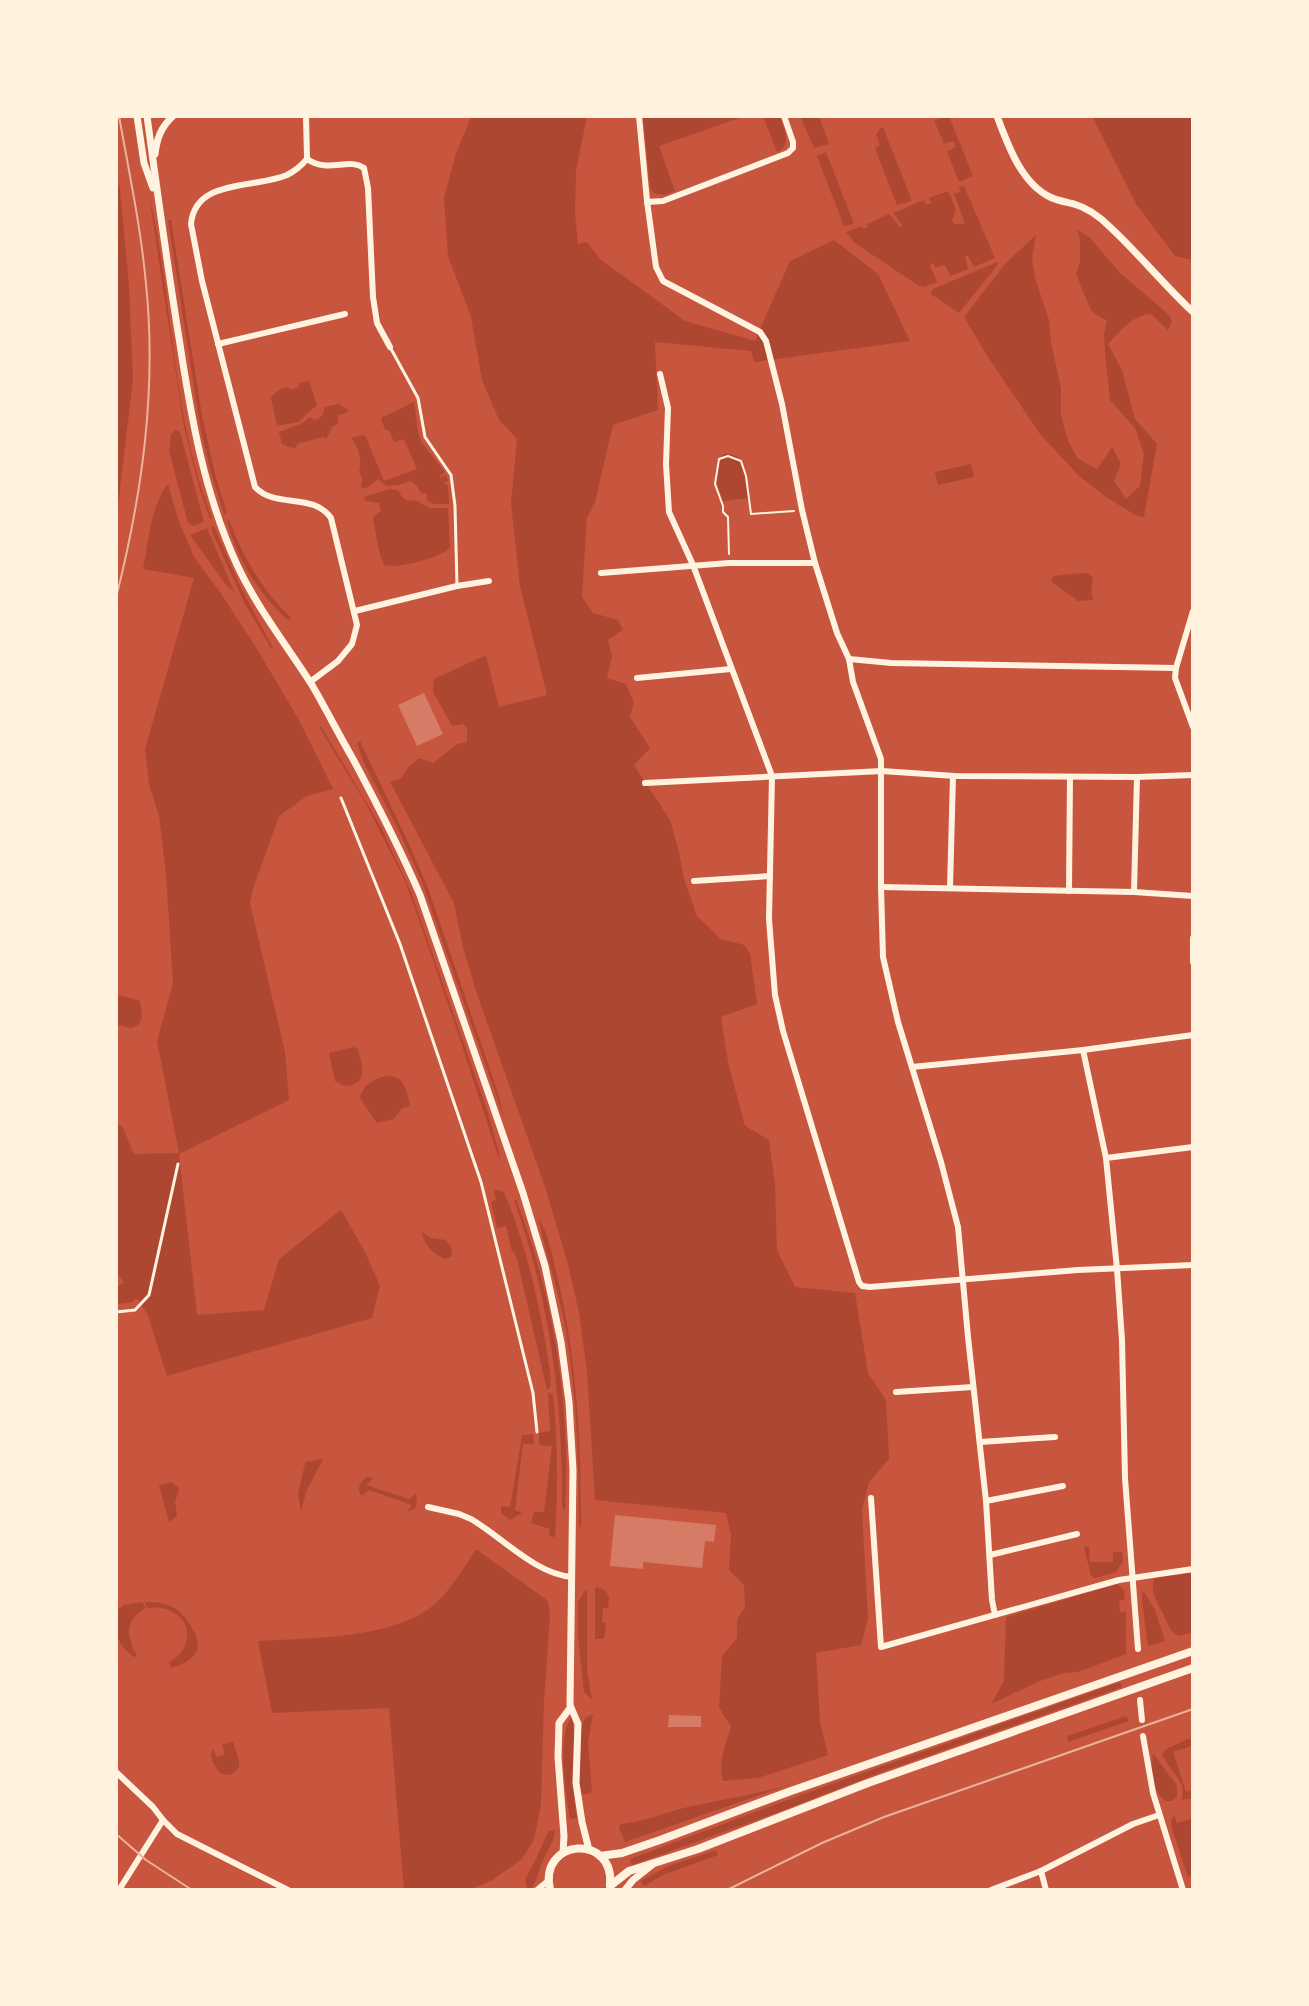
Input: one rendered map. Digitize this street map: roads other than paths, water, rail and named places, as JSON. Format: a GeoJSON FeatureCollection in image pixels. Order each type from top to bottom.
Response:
{"type":"FeatureCollection","features":[{"type":"Feature","properties":{"kind":"main road"},"geometry":{"type":"LineString","coordinates":[[600,1856],[622,1853],[660,1840],[791,1791],[1193,1651]]}},
{"type":"Feature","properties":{"kind":"main road"},"geometry":{"type":"LineString","coordinates":[[610,1888],[629,1871],[653,1865],[868,1783],[1193,1668]]}},
{"type":"Feature","properties":{"kind":"main road"},"geometry":{"type":"LineString","coordinates":[[550,1885],[552,1865],[563,1853],[578,1848],[589,1850],[606,1863],[610,1872],[610,1888]]}},
{"type":"Feature","properties":{"kind":"street"},"geometry":{"type":"LineString","coordinates":[[137,116],[144,163],[158,201]]}},
{"type":"Feature","properties":{"kind":"street"},"geometry":{"type":"LineString","coordinates":[[147,116],[191,414],[207,483],[239,568],[310,682],[396,840],[420,895],[519,1182],[555,1308],[569,1402],[573,1470],[570,1708],[578,1724],[576,1783],[589,1850]]}},
{"type":"Feature","properties":{"kind":"street"},"geometry":{"type":"LineString","coordinates":[[154,164],[157,139],[173,116]]}},
{"type":"Feature","properties":{"kind":"street"},"geometry":{"type":"LineString","coordinates":[[306,116],[307,159],[300,167],[288,175],[221,190],[201,199],[191,215],[191,224],[202,281],[255,487],[269,497],[317,505],[325,509],[331,518],[357,625],[352,644],[338,661],[310,682]]}},
{"type":"Feature","properties":{"kind":"street"},"geometry":{"type":"LineString","coordinates":[[639,116],[656,267],[663,281],[760,332],[766,341],[815,563],[881,759],[883,957],[898,1022],[958,1227],[995,1615]]}},
{"type":"Feature","properties":{"kind":"street"},"geometry":{"type":"LineString","coordinates":[[647,202],[663,201],[788,153],[793,148],[793,142],[784,116]]}},
{"type":"Feature","properties":{"kind":"street"},"geometry":{"type":"LineString","coordinates":[[997,116],[1015,158],[1029,181],[1050,197],[1090,211],[1102,220],[1193,312]]}},
{"type":"Feature","properties":{"kind":"street"},"geometry":{"type":"LineString","coordinates":[[307,159],[321,166],[357,164],[364,168],[368,188],[373,297],[377,323],[390,347]]}},
{"type":"Feature","properties":{"kind":"street"},"geometry":{"type":"LineString","coordinates":[[218,344],[345,314]]}},
{"type":"Feature","properties":{"kind":"street"},"geometry":{"type":"LineString","coordinates":[[660,374],[668,408],[666,464],[669,512],[693,565],[772,776],[770,941],[778,1009],[859,1282],[862,1286],[870,1287],[1193,1265]]}},
{"type":"Feature","properties":{"kind":"street"},"geometry":{"type":"LineString","coordinates":[[601,573],[729,563],[815,563]]}},
{"type":"Feature","properties":{"kind":"street"},"geometry":{"type":"LineString","coordinates":[[355,611],[489,581]]}},
{"type":"Feature","properties":{"kind":"street"},"geometry":{"type":"LineString","coordinates":[[1193,611],[1175,678],[1193,727]]}},
{"type":"Feature","properties":{"kind":"street"},"geometry":{"type":"LineString","coordinates":[[849,659],[879,663],[1176,668]]}},
{"type":"Feature","properties":{"kind":"street"},"geometry":{"type":"LineString","coordinates":[[637,678],[731,669]]}},
{"type":"Feature","properties":{"kind":"street"},"geometry":{"type":"LineString","coordinates":[[645,783],[882,771],[953,776],[1193,775]]}},
{"type":"Feature","properties":{"kind":"street"},"geometry":{"type":"LineString","coordinates":[[950,888],[953,776]]}},
{"type":"Feature","properties":{"kind":"street"},"geometry":{"type":"LineString","coordinates":[[1069,891],[1070,777]]}},
{"type":"Feature","properties":{"kind":"street"},"geometry":{"type":"LineString","coordinates":[[1134,892],[1137,777]]}},
{"type":"Feature","properties":{"kind":"street"},"geometry":{"type":"LineString","coordinates":[[694,881],[770,876]]}},
{"type":"Feature","properties":{"kind":"street"},"geometry":{"type":"LineString","coordinates":[[881,887],[1193,896]]}},
{"type":"Feature","properties":{"kind":"street"},"geometry":{"type":"LineString","coordinates":[[1193,938],[1193,962]]}},
{"type":"Feature","properties":{"kind":"street"},"geometry":{"type":"LineString","coordinates":[[912,1067],[1083,1050],[1193,1035]]}},
{"type":"Feature","properties":{"kind":"street"},"geometry":{"type":"LineString","coordinates":[[1083,1050],[1106,1158],[1117,1269],[1123,1349],[1125,1478],[1138,1649]]}},
{"type":"Feature","properties":{"kind":"street"},"geometry":{"type":"LineString","coordinates":[[1106,1158],[1193,1147]]}},
{"type":"Feature","properties":{"kind":"street"},"geometry":{"type":"LineString","coordinates":[[896,1392],[973,1387]]}},
{"type":"Feature","properties":{"kind":"street"},"geometry":{"type":"LineString","coordinates":[[980,1442],[1055,1437]]}},
{"type":"Feature","properties":{"kind":"street"},"geometry":{"type":"LineString","coordinates":[[986,1501],[1063,1486]]}},
{"type":"Feature","properties":{"kind":"street"},"geometry":{"type":"LineString","coordinates":[[871,1498],[881,1647],[1119,1580],[1193,1569]]}},
{"type":"Feature","properties":{"kind":"street"},"geometry":{"type":"LineString","coordinates":[[428,1507],[471,1519],[542,1568],[563,1577],[572,1577]]}},
{"type":"Feature","properties":{"kind":"street"},"geometry":{"type":"LineString","coordinates":[[990,1555],[1077,1534]]}},
{"type":"Feature","properties":{"kind":"street"},"geometry":{"type":"LineString","coordinates":[[1140,1700],[1142,1720]]}},
{"type":"Feature","properties":{"kind":"street"},"geometry":{"type":"LineString","coordinates":[[563,1853],[559,1723],[570,1708]]}},
{"type":"Feature","properties":{"kind":"street"},"geometry":{"type":"LineString","coordinates":[[1143,1736],[1149,1778],[1183,1890]]}},
{"type":"Feature","properties":{"kind":"street"},"geometry":{"type":"LineString","coordinates":[[116,1772],[177,1834],[286,1890]]}},
{"type":"Feature","properties":{"kind":"street"},"geometry":{"type":"LineString","coordinates":[[991,1890],[1041,1871],[1133,1824],[1159,1815]]}},
{"type":"Feature","properties":{"kind":"street"},"geometry":{"type":"LineString","coordinates":[[119,1890],[163,1820]]}},
{"type":"Feature","properties":{"kind":"street"},"geometry":{"type":"LineString","coordinates":[[625,1890],[653,1865]]}},
{"type":"Feature","properties":{"kind":"street"},"geometry":{"type":"LineString","coordinates":[[1041,1871],[1046,1890]]}},
{"type":"Feature","properties":{"kind":"street"},"geometry":{"type":"LineString","coordinates":[[537,1890],[550,1885]]}},
{"type":"Feature","properties":{"kind":"lane"},"geometry":{"type":"LineString","coordinates":[[390,347],[418,398],[425,437],[451,475],[457,586]]}},
{"type":"Feature","properties":{"kind":"lane"},"geometry":{"type":"LineString","coordinates":[[341,798],[400,944],[481,1182],[533,1393],[537,1432]]}},
{"type":"Feature","properties":{"kind":"lane"},"geometry":{"type":"LineString","coordinates":[[116,1312],[135,1310],[149,1295],[178,1164]]}},
{"type":"Feature","properties":{"kind":"tram line"},"geometry":{"type":"LineString","coordinates":[[116,598],[140,481],[150,363],[144,263],[119,116]]}},
{"type":"Feature","properties":{"kind":"tram line"},"geometry":{"type":"LineString","coordinates":[[727,1890],[822,1843],[884,1817],[1193,1709]]}},
{"type":"Feature","properties":{"kind":"tram line"},"geometry":{"type":"LineString","coordinates":[[116,1834],[146,1860],[192,1890]]}}]}
